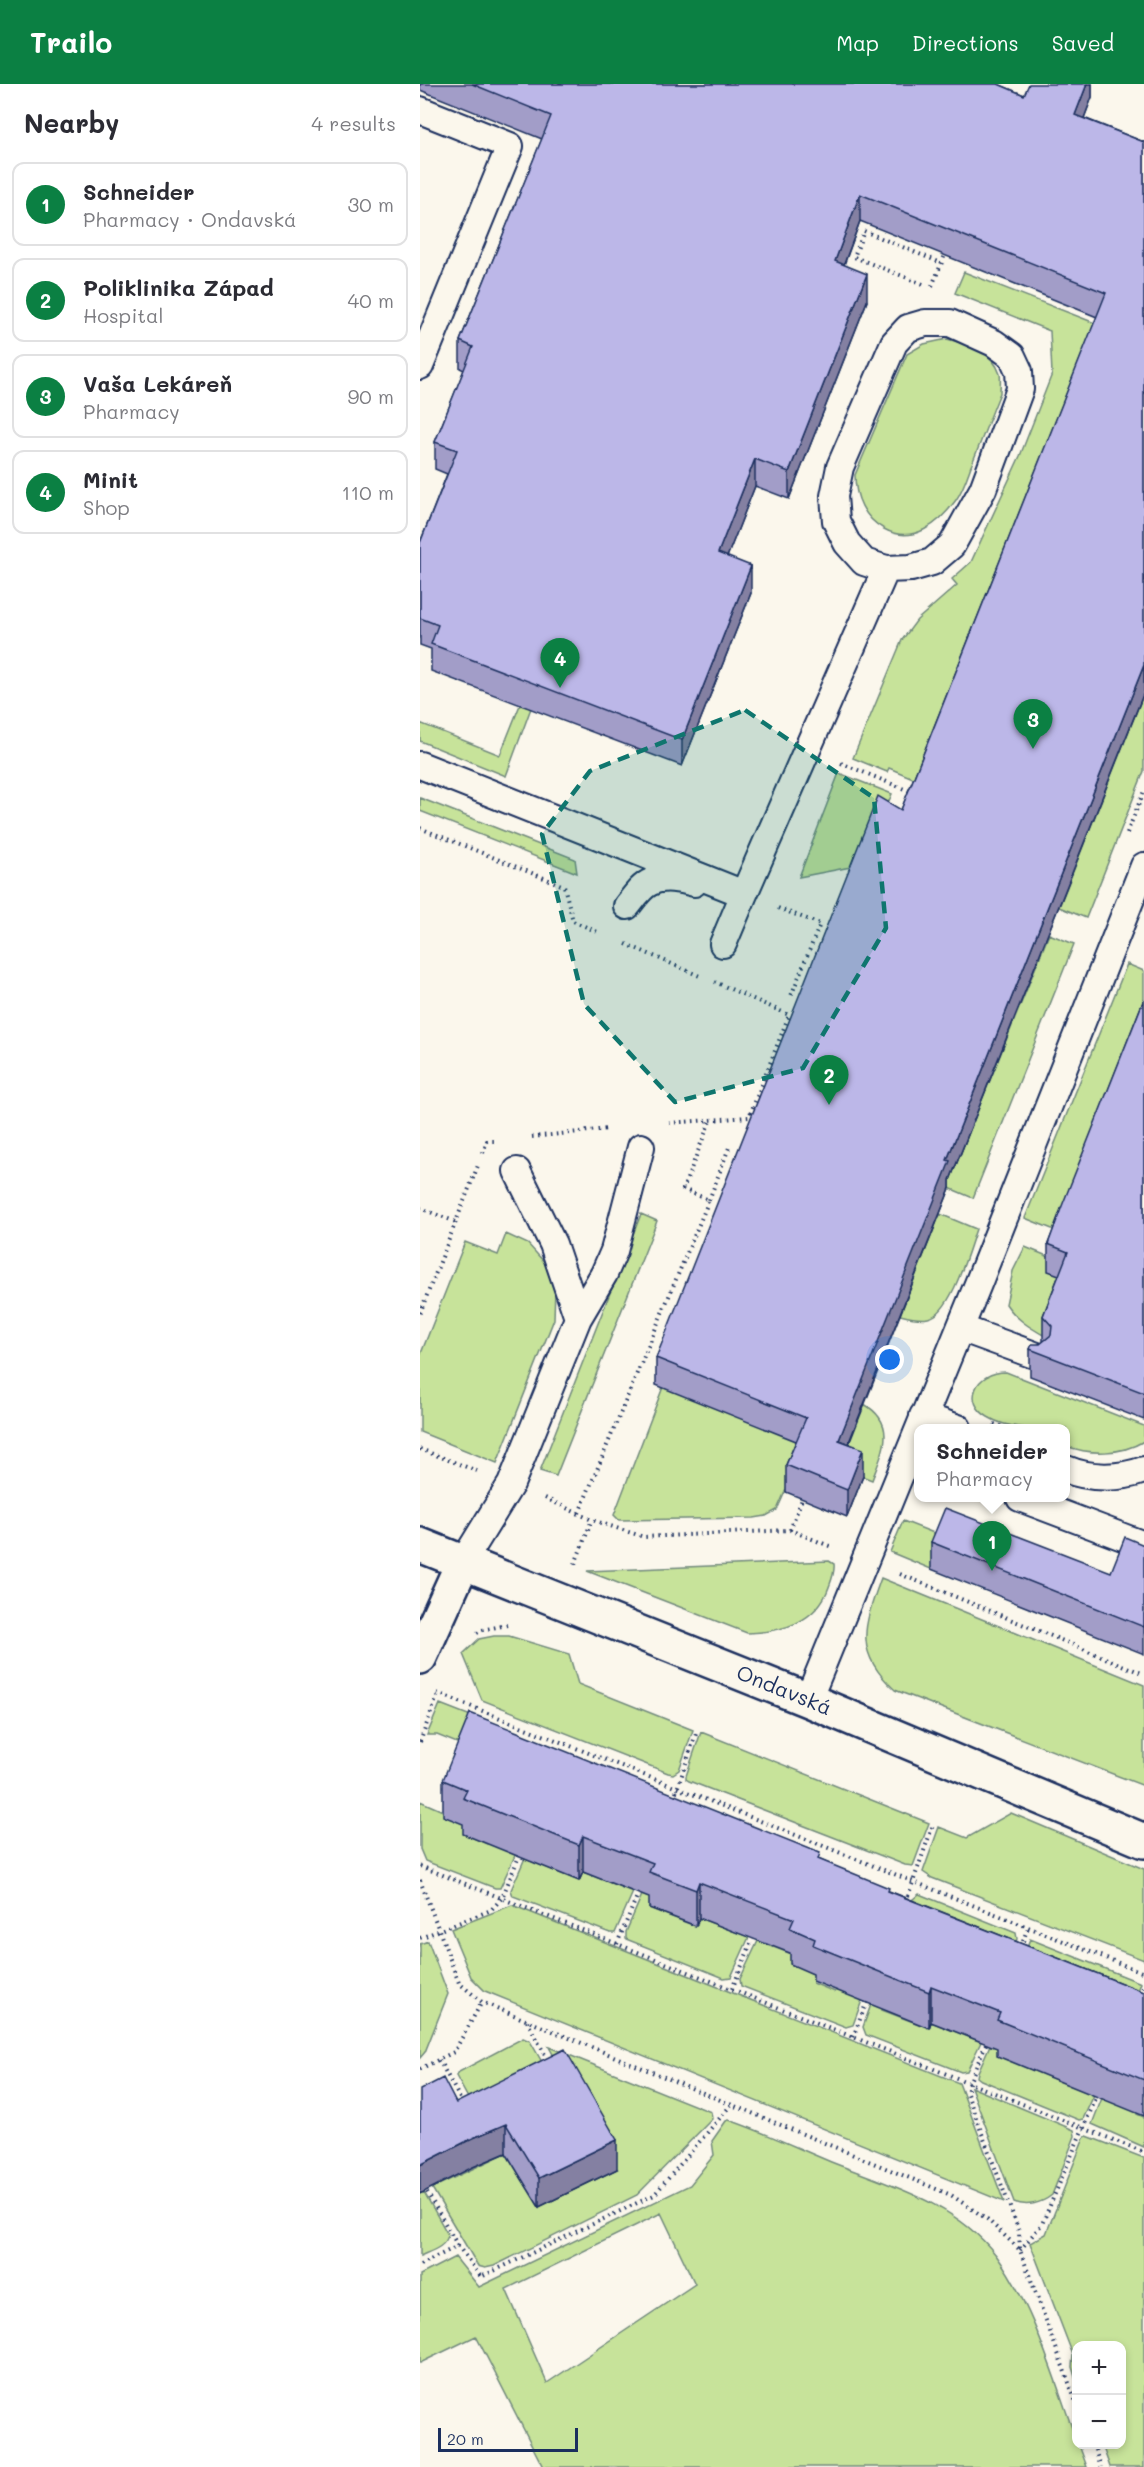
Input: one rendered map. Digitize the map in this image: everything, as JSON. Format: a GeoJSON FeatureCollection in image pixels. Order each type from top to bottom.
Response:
{"type":"FeatureCollection","features":[{"type":"Feature","properties":{"kind":"street","name":"Ondavská"},"geometry":{"type":"LineString","coordinates":[[420,1545],[808,1700],[1144,1841]]}},
{"type":"Feature","properties":{"kind":"street"},"geometry":{"type":"LineString","coordinates":[[420,1657],[463,1562]]}},
{"type":"Feature","properties":{"kind":"lane"},"geometry":{"type":"LineString","coordinates":[[420,110],[510,146],[420,366]]}},
{"type":"Feature","properties":{"kind":"lane"},"geometry":{"type":"LineString","coordinates":[[925,323],[950,323],[974,332],[1012,356],[1019,371],[1020,389],[982,489],[952,544],[932,562],[911,568],[886,569],[864,561],[847,543],[836,520],[834,496],[840,467],[894,343],[908,328],[925,323]]}},
{"type":"Feature","properties":{"kind":"lane"},"geometry":{"type":"LineString","coordinates":[[647,855],[627,906],[651,882],[685,880],[705,887],[720,903],[726,921],[723,944],[886,569]]}},
{"type":"Feature","properties":{"kind":"lane"},"geometry":{"type":"LineString","coordinates":[[420,765],[744,894]]}},
{"type":"Feature","properties":{"kind":"lane"},"geometry":{"type":"LineString","coordinates":[[921,1424],[1144,866]]}},
{"type":"Feature","properties":{"kind":"lane"},"geometry":{"type":"LineString","coordinates":[[463,1562],[511,1484],[578,1318],[604,1274],[614,1251],[641,1147]]}},
{"type":"Feature","properties":{"kind":"lane"},"geometry":{"type":"LineString","coordinates":[[518,1171],[553,1244],[578,1318]]}},
{"type":"Feature","properties":{"kind":"lane"},"geometry":{"type":"LineString","coordinates":[[960,1328],[1037,1356]]}},
{"type":"Feature","properties":{"kind":"lane"},"geometry":{"type":"LineString","coordinates":[[923,1416],[946,1424]]}},
{"type":"Feature","properties":{"kind":"lane"},"geometry":{"type":"LineString","coordinates":[[808,1700],[864,1560],[913,1457]]}},
{"type":"Feature","properties":{"kind":"lane"},"geometry":{"type":"LineString","coordinates":[[1070,1470],[1091,1476],[1106,1476],[1144,1470]]}},
{"type":"Feature","properties":{"kind":"lane"},"geometry":{"type":"LineString","coordinates":[[1033,1502],[1144,1545]]}},
{"type":"Feature","properties":{"kind":"path"},"geometry":{"type":"LineString","coordinates":[[941,263],[864,231],[854,257],[932,286],[945,255]]}},
{"type":"Feature","properties":{"kind":"path"},"geometry":{"type":"LineString","coordinates":[[807,749],[909,791],[906,800]]}},
{"type":"Feature","properties":{"kind":"path"},"geometry":{"type":"LineString","coordinates":[[420,828],[564,885],[573,921],[604,934]]}},
{"type":"Feature","properties":{"kind":"path"},"geometry":{"type":"LineString","coordinates":[[744,894],[820,924],[791,996]]}},
{"type":"Feature","properties":{"kind":"path"},"geometry":{"type":"LineString","coordinates":[[625,944],[789,1016],[749,1118],[663,1123]]}},
{"type":"Feature","properties":{"kind":"path"},"geometry":{"type":"LineString","coordinates":[[709,1200],[683,1189],[710,1121]]}},
{"type":"Feature","properties":{"kind":"path"},"geometry":{"type":"LineString","coordinates":[[522,1138],[616,1128]]}},
{"type":"Feature","properties":{"kind":"path"},"geometry":{"type":"LineString","coordinates":[[420,1313],[487,1142],[499,1140]]}},
{"type":"Feature","properties":{"kind":"path"},"geometry":{"type":"LineString","coordinates":[[579,1513],[730,1145]]}},
{"type":"Feature","properties":{"kind":"path"},"geometry":{"type":"LineString","coordinates":[[420,1208],[456,1222]]}},
{"type":"Feature","properties":{"kind":"path"},"geometry":{"type":"LineString","coordinates":[[420,1449],[644,1537],[790,1530],[1144,1674]]}},
{"type":"Feature","properties":{"kind":"path"},"geometry":{"type":"LineString","coordinates":[[790,1530],[802,1499]]}},
{"type":"Feature","properties":{"kind":"path"},"geometry":{"type":"LineString","coordinates":[[474,1635],[482,1630],[510,1625]]}},
{"type":"Feature","properties":{"kind":"path"},"geometry":{"type":"LineString","coordinates":[[420,1742],[443,1684]]}},
{"type":"Feature","properties":{"kind":"path"},"geometry":{"type":"LineString","coordinates":[[429,1690],[1144,1973]]}},
{"type":"Feature","properties":{"kind":"path"},"geometry":{"type":"LineString","coordinates":[[670,1807],[697,1731]]}},
{"type":"Feature","properties":{"kind":"path"},"geometry":{"type":"LineString","coordinates":[[560,1752],[564,1743]]}},
{"type":"Feature","properties":{"kind":"path"},"geometry":{"type":"LineString","coordinates":[[905,1904],[915,1882],[933,1825]]}},
{"type":"Feature","properties":{"kind":"path"},"geometry":{"type":"LineString","coordinates":[[791,1845],[795,1835]]}},
{"type":"Feature","properties":{"kind":"path"},"geometry":{"type":"LineString","coordinates":[[420,1938],[491,1910],[502,1899],[523,1848]]}},
{"type":"Feature","properties":{"kind":"path"},"geometry":{"type":"LineString","coordinates":[[420,1866],[1144,2152]]}},
{"type":"Feature","properties":{"kind":"path"},"geometry":{"type":"LineString","coordinates":[[420,1880],[459,1983],[482,2002],[951,2195],[987,2219],[1020,2250]]}},
{"type":"Feature","properties":{"kind":"path"},"geometry":{"type":"LineString","coordinates":[[617,1944],[638,1894]]}},
{"type":"Feature","properties":{"kind":"path"},"geometry":{"type":"LineString","coordinates":[[1019,1952],[1028,1927]]}},
{"type":"Feature","properties":{"kind":"path"},"geometry":{"type":"LineString","coordinates":[[732,1989],[753,1939]]}},
{"type":"Feature","properties":{"kind":"path"},"geometry":{"type":"LineString","coordinates":[[1138,1998],[1144,1985]]}},
{"type":"Feature","properties":{"kind":"path"},"geometry":{"type":"LineString","coordinates":[[853,2037],[869,1997]]}},
{"type":"Feature","properties":{"kind":"path"},"geometry":{"type":"LineString","coordinates":[[420,2069],[454,2052],[482,2002]]}},
{"type":"Feature","properties":{"kind":"path"},"geometry":{"type":"LineString","coordinates":[[527,2021],[554,2071]]}},
{"type":"Feature","properties":{"kind":"path"},"geometry":{"type":"LineString","coordinates":[[986,2044],[969,2083],[967,2094],[1019,2231],[1020,2250],[1074,2395]]}},
{"type":"Feature","properties":{"kind":"path"},"geometry":{"type":"LineString","coordinates":[[439,2060],[463,2105]]}},
{"type":"Feature","properties":{"kind":"path"},"geometry":{"type":"LineString","coordinates":[[1020,2250],[1042,2224],[1097,2096]]}},
{"type":"Feature","properties":{"kind":"path"},"geometry":{"type":"LineString","coordinates":[[427,2192],[458,2246],[481,2277],[654,2195],[731,2105]]}},
{"type":"Feature","properties":{"kind":"path"},"geometry":{"type":"LineString","coordinates":[[420,2265],[458,2246]]}},
{"type":"Feature","properties":{"kind":"path"},"geometry":{"type":"LineString","coordinates":[[1094,2449],[1101,2467]]}},
{"type":"Feature","properties":{"kind":"highlighted area"},"geometry":{"type":"Polygon","coordinates":[[[745,710],[874,798],[886,928],[803,1068],[675,1102],[584,1004],[542,834],[590,771],[745,710]]]}},
{"type":"Feature","properties":{"kind":"green space"},"geometry":{"type":"Polygon","coordinates":[[[964,272],[1100,325],[920,781],[889,768],[887,772],[853,758],[902,640],[917,620],[957,585],[952,579],[971,562],[1020,456],[1052,374],[1050,331],[955,293],[964,272]]]}},
{"type":"Feature","properties":{"kind":"green space"},"geometry":{"type":"Polygon","coordinates":[[[947,339],[971,346],[992,360],[1000,374],[1000,393],[965,483],[956,500],[942,517],[924,529],[905,535],[895,533],[884,529],[866,513],[859,499],[855,475],[907,354],[924,344],[947,339]]]}},
{"type":"Feature","properties":{"kind":"green space"},"geometry":{"type":"Polygon","coordinates":[[[1144,693],[1144,771],[1086,918],[1059,907],[1144,693]]]}},
{"type":"Feature","properties":{"kind":"green space"},"geometry":{"type":"Polygon","coordinates":[[[520,705],[531,708],[506,776],[420,741],[420,723],[500,755],[520,705]]]}},
{"type":"Feature","properties":{"kind":"green space"},"geometry":{"type":"Polygon","coordinates":[[[839,773],[892,794],[861,865],[799,877],[839,773]]]}},
{"type":"Feature","properties":{"kind":"green space"},"geometry":{"type":"Polygon","coordinates":[[[420,798],[575,859],[577,873],[420,811],[420,798]]]}},
{"type":"Feature","properties":{"kind":"green space"},"geometry":{"type":"Polygon","coordinates":[[[1049,934],[1074,944],[973,1198],[947,1187],[1049,934]]]}},
{"type":"Feature","properties":{"kind":"green space"},"geometry":{"type":"Polygon","coordinates":[[[1127,964],[1144,971],[1144,1026],[1062,1233],[1025,1218],[1127,964]]]}},
{"type":"Feature","properties":{"kind":"green space"},"geometry":{"type":"Polygon","coordinates":[[[641,1214],[657,1221],[556,1476],[540,1471],[641,1214]]]}},
{"type":"Feature","properties":{"kind":"green space"},"geometry":{"type":"Polygon","coordinates":[[[940,1214],[976,1229],[964,1265],[951,1294],[936,1314],[921,1319],[900,1315],[940,1214]]]}},
{"type":"Feature","properties":{"kind":"green space"},"geometry":{"type":"Polygon","coordinates":[[[506,1234],[528,1244],[545,1263],[555,1288],[554,1319],[497,1463],[420,1432],[420,1356],[465,1242],[498,1255],[506,1234]]]}},
{"type":"Feature","properties":{"kind":"green space"},"geometry":{"type":"Polygon","coordinates":[[[1025,1247],[1052,1258],[1088,1287],[1045,1336],[1023,1322],[1006,1304],[1013,1271],[1025,1247]]]}},
{"type":"Feature","properties":{"kind":"green space"},"geometry":{"type":"Polygon","coordinates":[[[1006,1372],[1144,1426],[1144,1441],[1116,1451],[1085,1451],[1070,1447],[1070,1424],[1004,1424],[988,1417],[975,1404],[974,1396],[980,1382],[995,1373],[1006,1372]]]}},
{"type":"Feature","properties":{"kind":"green space"},"geometry":{"type":"Polygon","coordinates":[[[663,1387],[806,1444],[777,1510],[766,1516],[754,1518],[619,1520],[614,1515],[663,1387]]]}},
{"type":"Feature","properties":{"kind":"green space"},"geometry":{"type":"Polygon","coordinates":[[[864,1404],[875,1412],[884,1429],[883,1448],[872,1480],[839,1467],[864,1404]]]}},
{"type":"Feature","properties":{"kind":"green space"},"geometry":{"type":"Polygon","coordinates":[[[903,1521],[944,1537],[931,1569],[890,1552],[903,1521]]]}},
{"type":"Feature","properties":{"kind":"green space"},"geometry":{"type":"Polygon","coordinates":[[[829,1561],[834,1564],[834,1570],[829,1587],[816,1609],[807,1617],[785,1627],[747,1633],[587,1571],[829,1561]]]}},
{"type":"Feature","properties":{"kind":"green space"},"geometry":{"type":"Polygon","coordinates":[[[881,1578],[1144,1685],[1144,1786],[895,1690],[873,1663],[866,1638],[870,1610],[881,1578]]]}},
{"type":"Feature","properties":{"kind":"green space"},"geometry":{"type":"Polygon","coordinates":[[[509,1636],[569,1654],[578,1684],[693,1730],[679,1770],[673,1774],[668,1773],[482,1700],[463,1654],[479,1639],[509,1636]]]}},
{"type":"Feature","properties":{"kind":"green space"},"geometry":{"type":"Polygon","coordinates":[[[440,1704],[548,1746],[462,1745],[437,1735],[427,1735],[440,1704]]]}},
{"type":"Feature","properties":{"kind":"green space"},"geometry":{"type":"Polygon","coordinates":[[[701,1732],[929,1823],[913,1866],[905,1865],[689,1781],[686,1776],[701,1732]]]}},
{"type":"Feature","properties":{"kind":"green space"},"geometry":{"type":"Polygon","coordinates":[[[420,1801],[445,1812],[467,1826],[464,1834],[487,1844],[491,1836],[519,1847],[500,1888],[425,1861],[420,1849],[420,1801]]]}},
{"type":"Feature","properties":{"kind":"green space"},"geometry":{"type":"Polygon","coordinates":[[[1011,1813],[1144,1869],[1144,1960],[932,1878],[923,1872],[939,1827],[967,1838],[1011,1813]]]}},
{"type":"Feature","properties":{"kind":"green space"},"geometry":{"type":"Polygon","coordinates":[[[528,1851],[533,1862],[579,1881],[583,1872],[633,1892],[615,1933],[513,1896],[511,1890],[528,1851]]]}},
{"type":"Feature","properties":{"kind":"green space"},"geometry":{"type":"Polygon","coordinates":[[[919,1894],[1016,1933],[1017,1939],[1005,1974],[900,1932],[912,1900],[919,1894]]]}},
{"type":"Feature","properties":{"kind":"green space"},"geometry":{"type":"Polygon","coordinates":[[[642,1895],[653,1899],[649,1908],[695,1926],[699,1918],[749,1937],[731,1977],[724,1978],[626,1939],[626,1932],[642,1895]]]}},
{"type":"Feature","properties":{"kind":"green space"},"geometry":{"type":"Polygon","coordinates":[[[512,1905],[959,2083],[1004,2202],[485,1991],[471,1977],[451,1929],[512,1905]]]}},
{"type":"Feature","properties":{"kind":"green space"},"geometry":{"type":"Polygon","coordinates":[[[1030,1939],[1141,1983],[1126,2021],[1014,1978],[1030,1939]]]}},
{"type":"Feature","properties":{"kind":"green space"},"geometry":{"type":"Polygon","coordinates":[[[428,1941],[448,1994],[425,2052],[420,2058],[420,1944],[428,1941]]]}},
{"type":"Feature","properties":{"kind":"green space"},"geometry":{"type":"Polygon","coordinates":[[[758,1941],[794,1955],[815,1975],[813,1983],[835,1992],[838,1985],[864,1995],[853,2025],[846,2027],[741,1986],[740,1979],[758,1941]]]}},
{"type":"Feature","properties":{"kind":"green space"},"geometry":{"type":"Polygon","coordinates":[[[873,1999],[885,2003],[882,2010],[929,2028],[931,2022],[981,2042],[967,2071],[961,2072],[866,2035],[863,2027],[873,1999]]]}},
{"type":"Feature","properties":{"kind":"green space"},"geometry":{"type":"Polygon","coordinates":[[[523,2038],[530,2041],[554,2083],[480,2120],[456,2076],[457,2073],[523,2038]]]}},
{"type":"Feature","properties":{"kind":"green space"},"geometry":{"type":"Polygon","coordinates":[[[990,2045],[1000,2049],[998,2056],[1094,2095],[1083,2119],[1079,2120],[977,2077],[990,2045]]]}},
{"type":"Feature","properties":{"kind":"green space"},"geometry":{"type":"Polygon","coordinates":[[[549,2047],[711,2112],[712,2119],[637,2195],[494,2266],[485,2268],[478,2266],[432,2188],[506,2153],[539,2207],[566,2078],[549,2047]]]}},
{"type":"Feature","properties":{"kind":"green space"},"geometry":{"type":"Polygon","coordinates":[[[971,2087],[1074,2130],[1075,2136],[1052,2195],[1033,2204],[1014,2202],[971,2087]]]}},
{"type":"Feature","properties":{"kind":"green space"},"geometry":{"type":"Polygon","coordinates":[[[1102,2098],[1140,2105],[1137,2114],[1144,2117],[1144,2147],[1092,2124],[1102,2098]]]}},
{"type":"Feature","properties":{"kind":"green space"},"geometry":{"type":"Polygon","coordinates":[[[729,2120],[920,2198],[962,2222],[980,2237],[1009,2275],[1032,2320],[1072,2428],[1072,2449],[1080,2449],[1087,2467],[543,2467],[476,2336],[420,2363],[420,2275],[455,2257],[479,2287],[690,2185],[714,2155],[712,2141],[729,2120]],[[661,2213],[506,2289],[547,2383],[695,2284],[661,2213]]]}},
{"type":"Feature","properties":{"kind":"green space"},"geometry":{"type":"Polygon","coordinates":[[[1087,2136],[1144,2158],[1144,2467],[1110,2467],[1103,2449],[1126,2449],[1126,2341],[1072,2341],[1072,2352],[1030,2243],[1046,2234],[1084,2138],[1087,2136]]]}},
{"type":"Feature","properties":{"kind":"green space"},"geometry":{"type":"Polygon","coordinates":[[[424,2192],[448,2235],[441,2246],[420,2256],[420,2195],[424,2192]]]}},
{"type":"Feature","properties":{"kind":"building"},"geometry":{"type":"Polygon","coordinates":[[[472,84],[998,84],[1024,95],[1029,84],[1087,84],[1075,115],[1144,142],[1144,665],[947,1160],[950,1161],[839,1440],[863,1449],[847,1490],[786,1465],[806,1418],[656,1358],[878,796],[901,810],[1106,293],[860,194],[835,261],[867,274],[789,472],[755,459],[718,553],[751,566],[682,740],[431,644],[438,625],[420,618],[420,543],[457,450],[435,442],[473,347],[460,341],[551,116],[472,84]]]}},
{"type":"Feature","properties":{"kind":"building"},"geometry":{"type":"Polygon","coordinates":[[[1144,999],[1144,1393],[1030,1349],[1032,1344],[1040,1344],[1051,1335],[1052,1326],[1043,1316],[1068,1252],[1048,1244],[1144,999]]]}},
{"type":"Feature","properties":{"kind":"building"},"geometry":{"type":"Polygon","coordinates":[[[945,1508],[1111,1572],[1125,1537],[1144,1545],[1144,1627],[931,1542],[945,1508]]]}},
{"type":"Feature","properties":{"kind":"building"},"geometry":{"type":"Polygon","coordinates":[[[470,1713],[820,1853],[818,1859],[889,1888],[888,1891],[1144,1992],[1144,2080],[997,2020],[1000,2013],[931,1986],[929,1992],[813,1945],[815,1939],[790,1928],[794,1919],[699,1882],[696,1890],[649,1872],[653,1863],[583,1836],[579,1845],[463,1798],[467,1790],[443,1780],[470,1713]]]}},
{"type":"Feature","properties":{"kind":"building"},"geometry":{"type":"Polygon","coordinates":[[[565,2049],[617,2140],[539,2178],[506,2124],[420,2165],[420,2090],[443,2078],[456,2103],[565,2049]]]}},
{"type":"Feature","properties":{"kind":"place","name":"Minit"},"geometry":{"type":"Point","coordinates":[560,688]}},
{"type":"Feature","properties":{"kind":"place","name":"Vaša Lekáreň"},"geometry":{"type":"Point","coordinates":[1033,749]}},
{"type":"Feature","properties":{"kind":"place","name":"Poliklinika Západ"},"geometry":{"type":"Point","coordinates":[829,1105]}},
{"type":"Feature","properties":{"kind":"place","name":"Schneider"},"geometry":{"type":"Point","coordinates":[992,1571]}}]}
